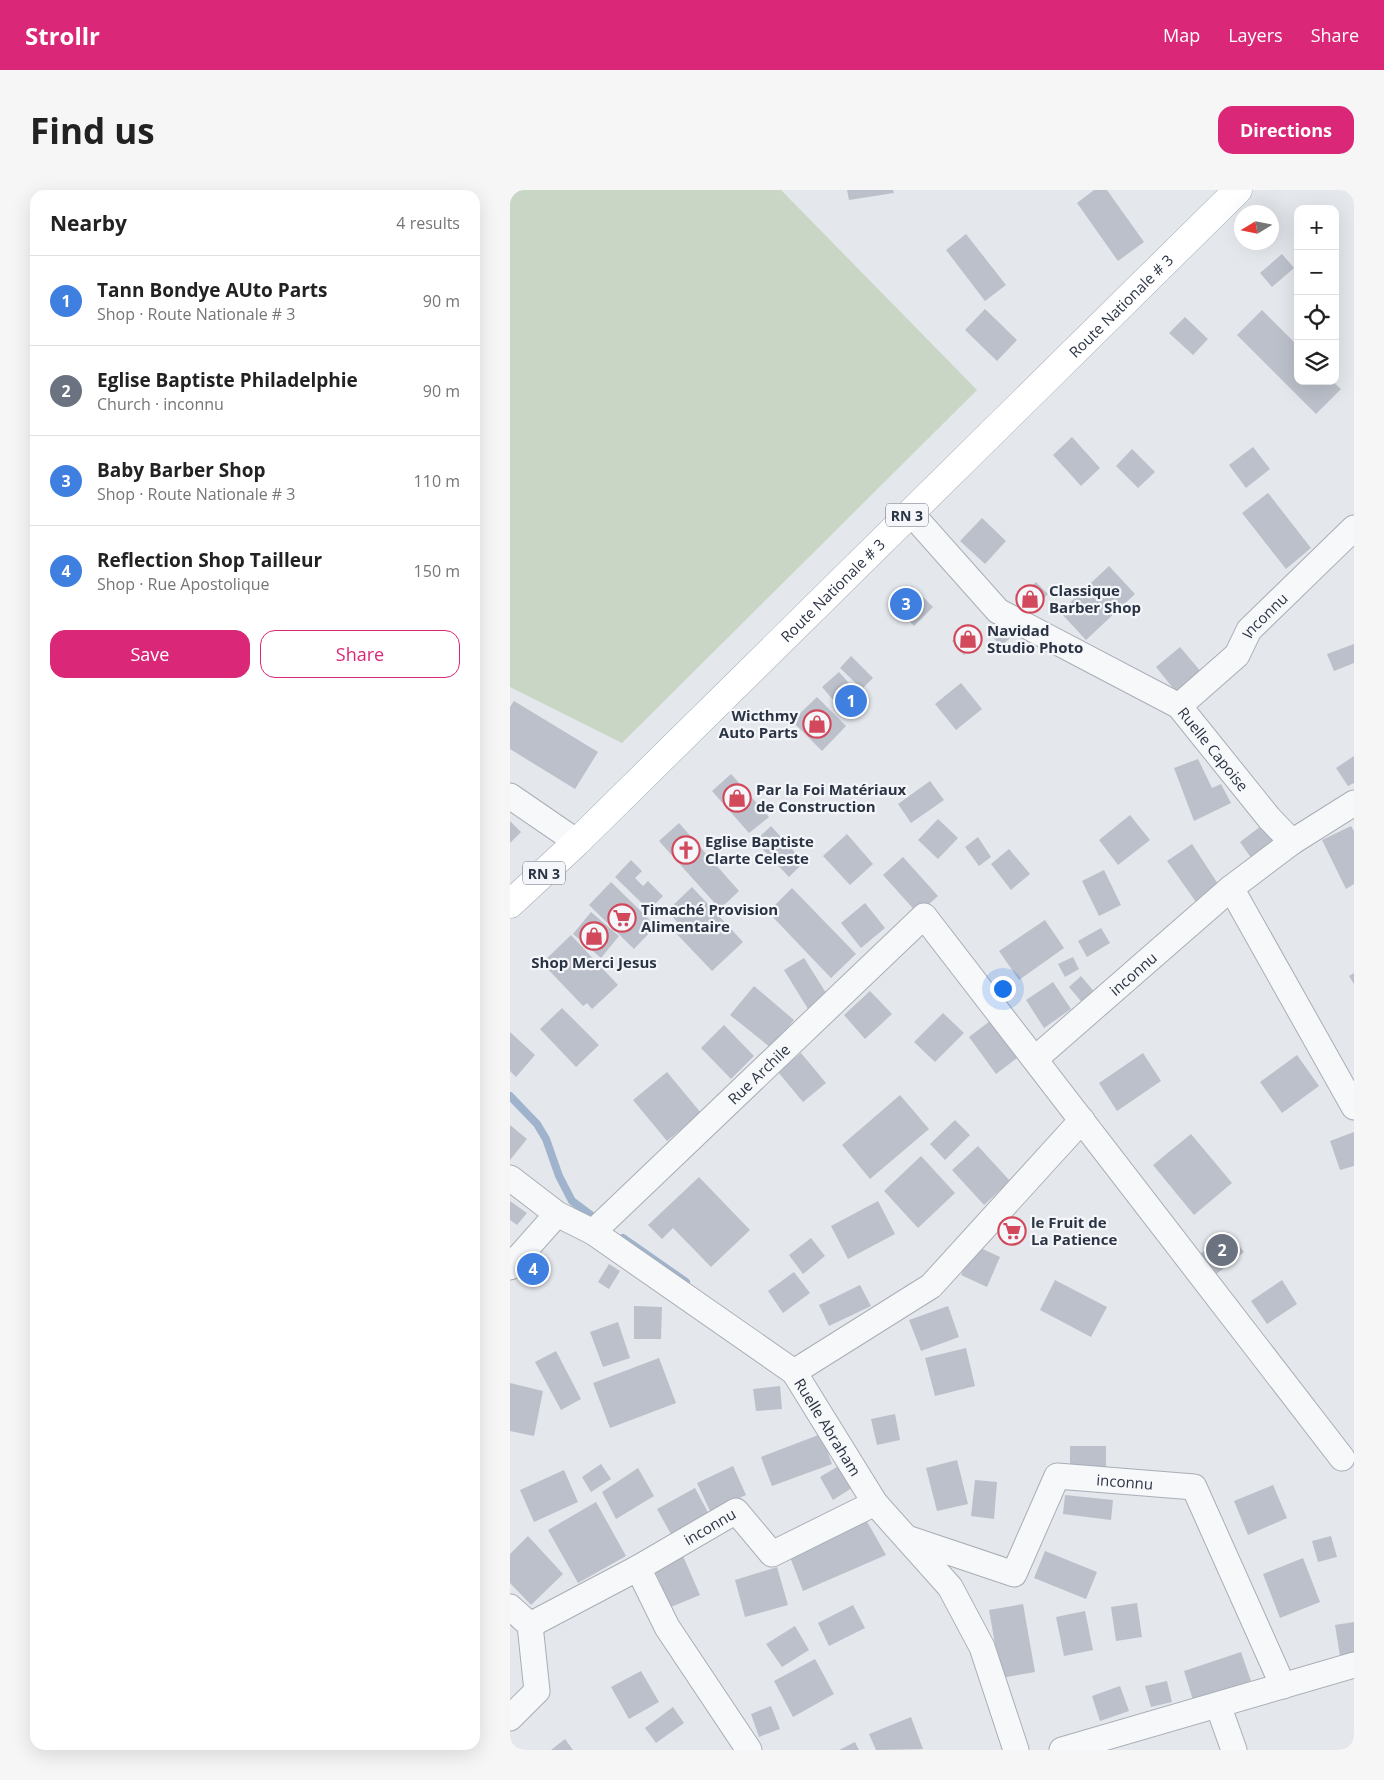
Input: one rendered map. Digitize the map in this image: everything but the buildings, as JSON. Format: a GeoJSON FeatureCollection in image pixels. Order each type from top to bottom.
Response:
{"type":"FeatureCollection","features":[{"type":"Feature","properties":{"kind":"main road","name":"Route Nationale # 3"},"geometry":{"type":"LineString","coordinates":[[510,904],[577,842],[1238,190]]}},
{"type":"Feature","properties":{"kind":"street","name":"Ruelle Capoise"},"geometry":{"type":"LineString","coordinates":[[910,512],[998,611],[1179,706],[1269,818],[1292,842]]}},
{"type":"Feature","properties":{"kind":"street","name":"Inconnu"},"geometry":{"type":"LineString","coordinates":[[1179,706],[1237,655],[1250,630],[1354,528]]}},
{"type":"Feature","properties":{"kind":"street"},"geometry":{"type":"LineString","coordinates":[[510,796],[577,842]]}},
{"type":"Feature","properties":{"kind":"street","name":"inconnu"},"geometry":{"type":"LineString","coordinates":[[1035,1058],[1232,888],[1292,842],[1354,803]]}},
{"type":"Feature","properties":{"kind":"street"},"geometry":{"type":"LineString","coordinates":[[1232,888],[1354,1107]]}},
{"type":"Feature","properties":{"kind":"street","name":"Rue Archile"},"geometry":{"type":"LineString","coordinates":[[600,1225],[924,916],[1035,1058]]}},
{"type":"Feature","properties":{"kind":"street"},"geometry":{"type":"LineString","coordinates":[[1035,1058],[1342,1458]]}},
{"type":"Feature","properties":{"kind":"street"},"geometry":{"type":"LineString","coordinates":[[794,1372],[931,1286],[1082,1120]]}},
{"type":"Feature","properties":{"kind":"street","name":"Ruelle Abraham"},"geometry":{"type":"LineString","coordinates":[[510,1178],[558,1214],[600,1225],[794,1372],[875,1503],[950,1587],[982,1647],[1014,1750]]}},
{"type":"Feature","properties":{"kind":"street"},"geometry":{"type":"LineString","coordinates":[[510,1268],[558,1214]]}},
{"type":"Feature","properties":{"kind":"street","name":"inconnu"},"geometry":{"type":"LineString","coordinates":[[907,1538],[1014,1574],[1057,1476],[1194,1487],[1284,1686]]}},
{"type":"Feature","properties":{"kind":"street","name":"inconnu"},"geometry":{"type":"LineString","coordinates":[[530,1625],[638,1568],[736,1511],[772,1554],[875,1503]]}},
{"type":"Feature","properties":{"kind":"street"},"geometry":{"type":"LineString","coordinates":[[638,1568],[667,1627],[749,1750]]}},
{"type":"Feature","properties":{"kind":"street"},"geometry":{"type":"LineString","coordinates":[[510,1607],[530,1625],[538,1692],[510,1718]]}},
{"type":"Feature","properties":{"kind":"street"},"geometry":{"type":"LineString","coordinates":[[1062,1750],[1354,1664]]}},
{"type":"Feature","properties":{"kind":"street"},"geometry":{"type":"LineString","coordinates":[[1218,1705],[1234,1750]]}},
{"type":"Feature","properties":{"kind":"green space"},"geometry":{"type":"Polygon","coordinates":[[[510,190],[781,190],[977,390],[622,743],[510,687],[510,190]]]}},
{"type":"Feature","properties":{"kind":"waterway"},"geometry":{"type":"LineString","coordinates":[[510,1096],[537,1124],[546,1139],[559,1176],[572,1201],[600,1222]]}},
{"type":"Feature","properties":{"kind":"waterway"},"geometry":{"type":"LineString","coordinates":[[623,1238],[686,1282]]}},
{"type":"Feature","properties":{"kind":"place","name":"Classique Barber Shop"},"geometry":{"type":"Point","coordinates":[1030,599]}},
{"type":"Feature","properties":{"kind":"place","name":"Baby Barber Shop"},"geometry":{"type":"Point","coordinates":[906,604]}},
{"type":"Feature","properties":{"kind":"place","name":"Navidad Studio Photo"},"geometry":{"type":"Point","coordinates":[968,639]}},
{"type":"Feature","properties":{"kind":"place","name":"Tann Bondye AUto Parts"},"geometry":{"type":"Point","coordinates":[851,701]}},
{"type":"Feature","properties":{"kind":"place","name":"Wicthmy Auto Parts"},"geometry":{"type":"Point","coordinates":[817,724]}},
{"type":"Feature","properties":{"kind":"place","name":"Par la Foi Matériaux de Construction"},"geometry":{"type":"Point","coordinates":[737,798]}},
{"type":"Feature","properties":{"kind":"place","name":"Eglise Baptiste Clarte Celeste"},"geometry":{"type":"Point","coordinates":[686,850]}},
{"type":"Feature","properties":{"kind":"place","name":"Timaché Provision Alimentaire"},"geometry":{"type":"Point","coordinates":[622,918]}},
{"type":"Feature","properties":{"kind":"place","name":"Shop Merci Jesus"},"geometry":{"type":"Point","coordinates":[594,936]}},
{"type":"Feature","properties":{"kind":"place","name":"le Fruit de La Patience"},"geometry":{"type":"Point","coordinates":[1012,1231]}},
{"type":"Feature","properties":{"kind":"place","name":"Eglise Baptiste Philadelphie"},"geometry":{"type":"Point","coordinates":[1222,1250]}},
{"type":"Feature","properties":{"kind":"place","name":"Reflection Shop Tailleur"},"geometry":{"type":"Point","coordinates":[533,1269]}}]}
